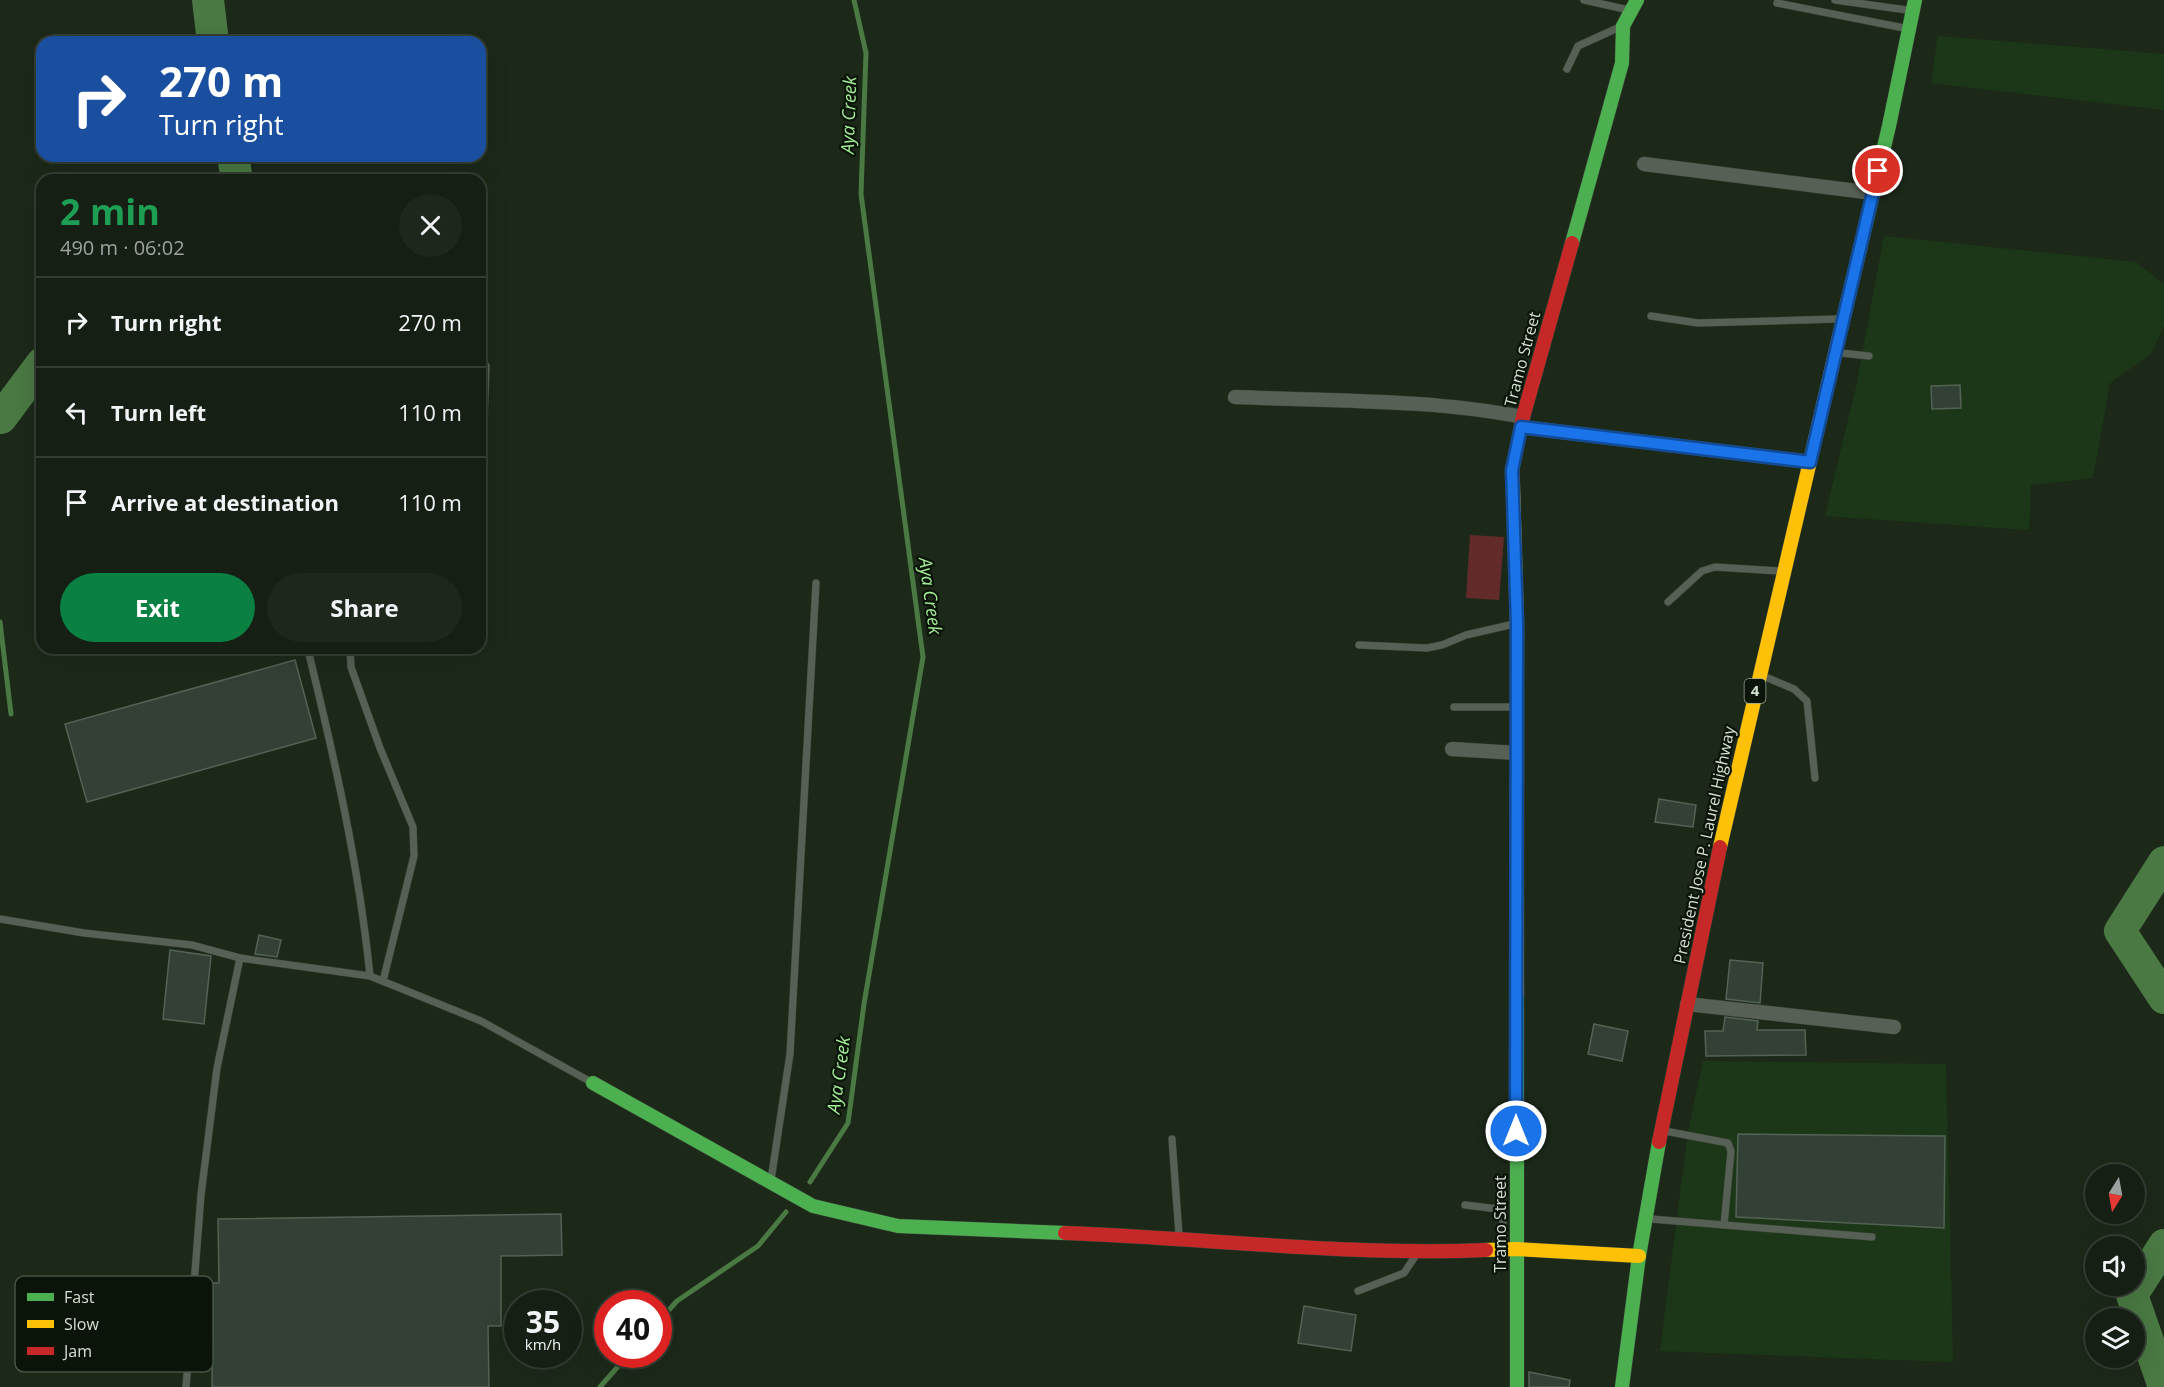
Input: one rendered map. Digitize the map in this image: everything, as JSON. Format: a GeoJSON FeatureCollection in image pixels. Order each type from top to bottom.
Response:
{"type":"FeatureCollection","features":[{"type":"Feature","properties":{"kind":"main road","name":"Tramo Street"},"geometry":{"type":"LineString","coordinates":[[1517,1387],[1511,1249],[1517,753],[1517,623],[1512,470],[1522,422],[1622,63],[1623,26],[1635,5]]}},
{"type":"Feature","properties":{"kind":"main road","name":"President Jose P. Laurel Highway"},"geometry":{"type":"LineString","coordinates":[[1622,1387],[1645,1218],[1687,1004],[1759,675],[1873,193],[1914,5]]}},
{"type":"Feature","properties":{"kind":"main road"},"geometry":{"type":"LineString","coordinates":[[593,1083],[813,1206],[898,1226],[1179,1237],[1417,1253],[1511,1249],[1639,1256]]}},
{"type":"Feature","properties":{"kind":"street"},"geometry":{"type":"LineString","coordinates":[[1644,164],[1873,193]]}},
{"type":"Feature","properties":{"kind":"street"},"geometry":{"type":"LineString","coordinates":[[1235,396],[1486,410],[1522,422],[1810,462]]}},
{"type":"Feature","properties":{"kind":"street"},"geometry":{"type":"LineString","coordinates":[[1452,749],[1517,753]]}},
{"type":"Feature","properties":{"kind":"street"},"geometry":{"type":"LineString","coordinates":[[1687,1004],[1894,1027]]}},
{"type":"Feature","properties":{"kind":"lane"},"geometry":{"type":"LineString","coordinates":[[1584,0],[1635,5]]}},
{"type":"Feature","properties":{"kind":"lane"},"geometry":{"type":"LineString","coordinates":[[1835,0],[1914,5]]}},
{"type":"Feature","properties":{"kind":"lane"},"geometry":{"type":"LineString","coordinates":[[1777,3],[1910,29]]}},
{"type":"Feature","properties":{"kind":"lane"},"geometry":{"type":"LineString","coordinates":[[1567,69],[1578,46],[1623,26]]}},
{"type":"Feature","properties":{"kind":"lane"},"geometry":{"type":"LineString","coordinates":[[1651,316],[1698,323],[1843,318]]}},
{"type":"Feature","properties":{"kind":"lane"},"geometry":{"type":"LineString","coordinates":[[1836,352],[1869,356]]}},
{"type":"Feature","properties":{"kind":"lane"},"geometry":{"type":"LineString","coordinates":[[1668,602],[1702,571],[1715,567],[1785,571]]}},
{"type":"Feature","properties":{"kind":"lane"},"geometry":{"type":"LineString","coordinates":[[770,1183],[790,1054],[816,583]]}},
{"type":"Feature","properties":{"kind":"lane"},"geometry":{"type":"LineString","coordinates":[[1359,645],[1426,648],[1443,645],[1466,635],[1517,623]]}},
{"type":"Feature","properties":{"kind":"lane"},"geometry":{"type":"LineString","coordinates":[[309,654],[341,789],[363,902],[370,976]]}},
{"type":"Feature","properties":{"kind":"lane"},"geometry":{"type":"LineString","coordinates":[[350,654],[351,667],[380,748],[413,827],[414,856],[383,981]]}},
{"type":"Feature","properties":{"kind":"lane"},"geometry":{"type":"LineString","coordinates":[[1759,675],[1794,689],[1807,701],[1815,778]]}},
{"type":"Feature","properties":{"kind":"lane"},"geometry":{"type":"LineString","coordinates":[[1454,706],[1517,707]]}},
{"type":"Feature","properties":{"kind":"lane"},"geometry":{"type":"LineString","coordinates":[[0,920],[84,933],[192,945],[240,958],[370,976],[481,1021],[593,1083]]}},
{"type":"Feature","properties":{"kind":"lane"},"geometry":{"type":"LineString","coordinates":[[195,1276],[201,1196],[217,1068],[240,958]]}},
{"type":"Feature","properties":{"kind":"lane"},"geometry":{"type":"LineString","coordinates":[[1661,1131],[1728,1143],[1731,1151],[1724,1225]]}},
{"type":"Feature","properties":{"kind":"lane"},"geometry":{"type":"LineString","coordinates":[[1172,1139],[1179,1237]]}},
{"type":"Feature","properties":{"kind":"lane"},"geometry":{"type":"LineString","coordinates":[[1465,1205],[1498,1209],[1502,1214],[1511,1249]]}},
{"type":"Feature","properties":{"kind":"lane"},"geometry":{"type":"LineString","coordinates":[[1645,1218],[1872,1237]]}},
{"type":"Feature","properties":{"kind":"lane"},"geometry":{"type":"LineString","coordinates":[[1358,1292],[1404,1273],[1417,1253]]}},
{"type":"Feature","properties":{"kind":"lane"},"geometry":{"type":"LineString","coordinates":[[186,1387],[187,1372]]}},
{"type":"Feature","properties":{"kind":"shaded area"},"geometry":{"type":"Polygon","coordinates":[[[1938,36],[2164,54],[2164,110],[1931,83],[1938,36]]]}},
{"type":"Feature","properties":{"kind":"shaded area"},"geometry":{"type":"Polygon","coordinates":[[[1884,236],[2136,262],[2164,284],[2164,326],[2151,354],[2110,383],[2093,478],[2031,485],[2029,530],[1825,516],[1856,387],[1884,236]]]}},
{"type":"Feature","properties":{"kind":"shaded area"},"geometry":{"type":"Polygon","coordinates":[[[1470,535],[1504,537],[1499,600],[1466,598],[1470,535]]]}},
{"type":"Feature","properties":{"kind":"shaded area"},"geometry":{"type":"Polygon","coordinates":[[[1703,1061],[1946,1064],[1953,1362],[1660,1351],[1688,1132],[1703,1061]]]}},
{"type":"Feature","properties":{"kind":"building"},"geometry":{"type":"Polygon","coordinates":[[[1960,385],[1961,408],[1932,409],[1931,386],[1960,385]]]}},
{"type":"Feature","properties":{"kind":"building"},"geometry":{"type":"Polygon","coordinates":[[[295,660],[316,738],[87,802],[65,724],[295,660]]]}},
{"type":"Feature","properties":{"kind":"building"},"geometry":{"type":"Polygon","coordinates":[[[1659,799],[1696,805],[1693,827],[1655,822],[1659,799]]]}},
{"type":"Feature","properties":{"kind":"building"},"geometry":{"type":"Polygon","coordinates":[[[259,935],[281,940],[277,957],[255,954],[259,935]]]}},
{"type":"Feature","properties":{"kind":"building"},"geometry":{"type":"Polygon","coordinates":[[[170,950],[211,956],[204,1024],[163,1019],[170,950]]]}},
{"type":"Feature","properties":{"kind":"building"},"geometry":{"type":"Polygon","coordinates":[[[1730,960],[1763,963],[1760,1003],[1726,999],[1730,960]]]}},
{"type":"Feature","properties":{"kind":"building"},"geometry":{"type":"Polygon","coordinates":[[[1725,1017],[1758,1021],[1757,1030],[1805,1030],[1806,1055],[1706,1056],[1705,1031],[1723,1031],[1725,1017]]]}},
{"type":"Feature","properties":{"kind":"building"},"geometry":{"type":"Polygon","coordinates":[[[1594,1024],[1628,1031],[1622,1061],[1588,1054],[1594,1024]]]}},
{"type":"Feature","properties":{"kind":"building"},"geometry":{"type":"Polygon","coordinates":[[[1738,1134],[1945,1136],[1944,1228],[1736,1217],[1738,1134]]]}},
{"type":"Feature","properties":{"kind":"building"},"geometry":{"type":"Polygon","coordinates":[[[561,1214],[562,1255],[501,1256],[501,1326],[488,1326],[489,1387],[212,1387],[213,1283],[219,1283],[218,1219],[561,1214]]]}},
{"type":"Feature","properties":{"kind":"building"},"geometry":{"type":"Polygon","coordinates":[[[1304,1306],[1356,1315],[1351,1351],[1298,1343],[1304,1306]]]}},
{"type":"Feature","properties":{"kind":"building"},"geometry":{"type":"Polygon","coordinates":[[[1529,1372],[1570,1380],[1569,1387],[1529,1387],[1529,1372]]]}},
{"type":"Feature","properties":{"kind":"waterway"},"geometry":{"type":"LineString","coordinates":[[208,0],[212,36]]}},
{"type":"Feature","properties":{"kind":"waterway","name":"Aya Creek"},"geometry":{"type":"LineString","coordinates":[[810,1182],[848,1123],[864,1004],[923,657],[861,194],[866,53],[854,0]]}},
{"type":"Feature","properties":{"kind":"waterway"},"geometry":{"type":"LineString","coordinates":[[234,162],[236,174]]}},
{"type":"Feature","properties":{"kind":"waterway"},"geometry":{"type":"LineString","coordinates":[[1,418],[36,371]]}},
{"type":"Feature","properties":{"kind":"waterway"},"geometry":{"type":"LineString","coordinates":[[0,423],[1,418]]}},
{"type":"Feature","properties":{"kind":"waterway"},"geometry":{"type":"LineString","coordinates":[[0,622],[11,714]]}},
{"type":"Feature","properties":{"kind":"waterway"},"geometry":{"type":"LineString","coordinates":[[2164,862],[2120,931],[2164,998]]}},
{"type":"Feature","properties":{"kind":"waterway","name":"Aya Creek"},"geometry":{"type":"LineString","coordinates":[[672,1307],[758,1246],[786,1212]]}},
{"type":"Feature","properties":{"kind":"waterway"},"geometry":{"type":"LineString","coordinates":[[2164,1245],[2132,1295],[2164,1387]]}},
{"type":"Feature","properties":{"kind":"waterway","name":"Aya Creek"},"geometry":{"type":"LineString","coordinates":[[600,1387],[617,1368]]}},
{"type":"Feature","properties":{"kind":"traffic: fast"},"geometry":{"type":"LineString","coordinates":[[1572,243],[1622,63],[1623,26],[1637,0]]}},
{"type":"Feature","properties":{"kind":"traffic: fast"},"geometry":{"type":"LineString","coordinates":[[1839,337],[1889,126],[1915,0]]}},
{"type":"Feature","properties":{"kind":"traffic: fast"},"geometry":{"type":"LineString","coordinates":[[1517,992],[1517,1387]]}},
{"type":"Feature","properties":{"kind":"traffic: fast"},"geometry":{"type":"LineString","coordinates":[[593,1083],[813,1206],[898,1226],[1065,1233]]}},
{"type":"Feature","properties":{"kind":"traffic: fast"},"geometry":{"type":"LineString","coordinates":[[1622,1387],[1639,1256],[1659,1142]]}},
{"type":"Feature","properties":{"kind":"traffic: slow"},"geometry":{"type":"LineString","coordinates":[[1720,847],[1839,337]]}},
{"type":"Feature","properties":{"kind":"traffic: slow"},"geometry":{"type":"LineString","coordinates":[[1513,486],[1517,623],[1517,992]]}},
{"type":"Feature","properties":{"kind":"traffic: slow"},"geometry":{"type":"LineString","coordinates":[[1486,1250],[1516,1249],[1639,1256]]}},
{"type":"Feature","properties":{"kind":"traffic: jam"},"geometry":{"type":"LineString","coordinates":[[1513,486],[1512,470],[1523,417],[1572,243]]}},
{"type":"Feature","properties":{"kind":"traffic: jam"},"geometry":{"type":"LineString","coordinates":[[1659,1142],[1720,847]]}},
{"type":"Feature","properties":{"kind":"traffic: jam"},"geometry":{"type":"LineString","coordinates":[[1065,1233],[1328,1249],[1486,1250]]}},
{"type":"Feature","properties":{"kind":"route"},"geometry":{"type":"LineString","coordinates":[[1516,1131],[1517,623],[1512,470],[1521,427],[1810,462],[1878,171]]}}]}
